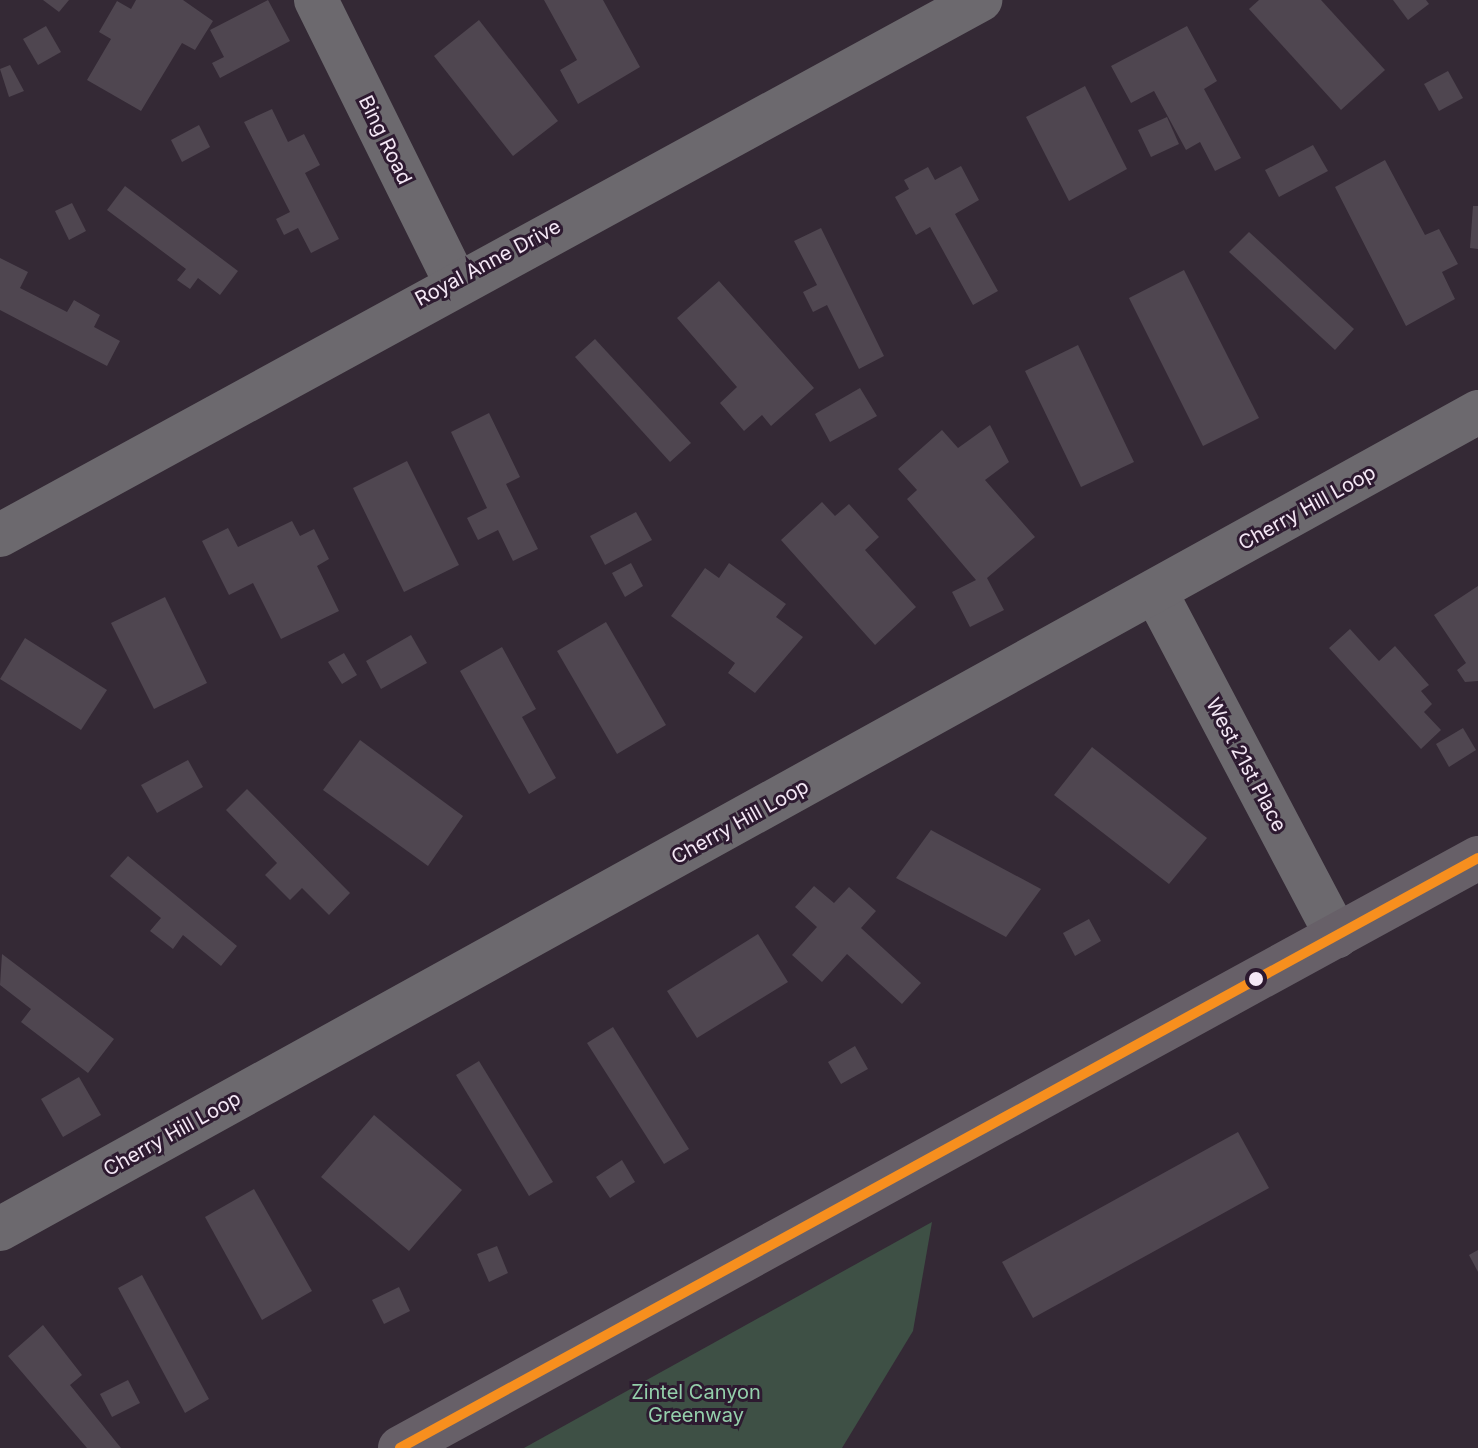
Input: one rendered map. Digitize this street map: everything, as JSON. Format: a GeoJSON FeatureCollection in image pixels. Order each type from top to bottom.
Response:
{"type":"FeatureCollection","features":[{"type":"Feature","properties":{"kind":"street","name":"Bing Road"},"geometry":{"type":"LineString","coordinates":[[316,0],[455,281]]}},
{"type":"Feature","properties":{"kind":"street","name":"Royal Anne Drive"},"geometry":{"type":"LineString","coordinates":[[0,535],[455,281],[980,0]]}},
{"type":"Feature","properties":{"kind":"street","name":"Cherry Hill Loop"},"geometry":{"type":"LineString","coordinates":[[0,1229],[1156,593],[1478,412]]}},
{"type":"Feature","properties":{"kind":"street","name":"West 21st Place"},"geometry":{"type":"LineString","coordinates":[[1156,593],[1337,936]]}},
{"type":"Feature","properties":{"kind":"street"},"geometry":{"type":"LineString","coordinates":[[400,1448],[1478,858]]}},
{"type":"Feature","properties":{"kind":"green space","name":"Zintel Canyon Greenway"},"geometry":{"type":"Polygon","coordinates":[[[932,1222],[913,1331],[842,1448],[524,1448],[932,1222]]]}},
{"type":"Feature","properties":{"kind":"building"},"geometry":{"type":"Polygon","coordinates":[[[43,0],[69,0],[59,12],[43,0]]]}},
{"type":"Feature","properties":{"kind":"building"},"geometry":{"type":"Polygon","coordinates":[[[136,0],[183,0],[213,21],[195,50],[182,43],[141,111],[87,80],[111,39],[99,32],[117,1],[131,9],[136,0]]]}},
{"type":"Feature","properties":{"kind":"building"},"geometry":{"type":"Polygon","coordinates":[[[268,0],[290,41],[220,78],[212,63],[224,57],[210,30],[268,0]]]}},
{"type":"Feature","properties":{"kind":"building"},"geometry":{"type":"Polygon","coordinates":[[[544,0],[603,0],[640,67],[578,104],[560,70],[577,60],[544,0]]]}},
{"type":"Feature","properties":{"kind":"building"},"geometry":{"type":"Polygon","coordinates":[[[1259,0],[1321,0],[1385,70],[1341,110],[1249,9],[1259,0]]]}},
{"type":"Feature","properties":{"kind":"building"},"geometry":{"type":"Polygon","coordinates":[[[1393,0],[1426,0],[1429,4],[1408,20],[1393,0]]]}},
{"type":"Feature","properties":{"kind":"building"},"geometry":{"type":"Polygon","coordinates":[[[479,20],[558,121],[513,156],[434,56],[479,20]]]}},
{"type":"Feature","properties":{"kind":"building"},"geometry":{"type":"Polygon","coordinates":[[[46,26],[61,52],[38,65],[23,39],[46,26]]]}},
{"type":"Feature","properties":{"kind":"building"},"geometry":{"type":"Polygon","coordinates":[[[1187,26],[1217,81],[1204,89],[1241,158],[1215,171],[1200,142],[1186,150],[1154,91],[1131,103],[1111,66],[1187,26]]]}},
{"type":"Feature","properties":{"kind":"building"},"geometry":{"type":"Polygon","coordinates":[[[10,65],[24,91],[9,97],[0,69],[10,65]]]}},
{"type":"Feature","properties":{"kind":"building"},"geometry":{"type":"Polygon","coordinates":[[[1448,71],[1463,98],[1439,111],[1424,84],[1448,71]]]}},
{"type":"Feature","properties":{"kind":"building"},"geometry":{"type":"Polygon","coordinates":[[[1085,86],[1127,169],[1069,201],[1026,117],[1085,86]]]}},
{"type":"Feature","properties":{"kind":"building"},"geometry":{"type":"Polygon","coordinates":[[[272,109],[288,142],[304,134],[320,165],[305,173],[339,239],[311,253],[298,228],[284,235],[276,219],[290,212],[244,122],[272,109]]]}},
{"type":"Feature","properties":{"kind":"building"},"geometry":{"type":"Polygon","coordinates":[[[1167,117],[1179,144],[1151,157],[1138,130],[1167,117]]]}},
{"type":"Feature","properties":{"kind":"building"},"geometry":{"type":"Polygon","coordinates":[[[199,125],[210,147],[182,162],[171,140],[199,125]]]}},
{"type":"Feature","properties":{"kind":"building"},"geometry":{"type":"Polygon","coordinates":[[[1313,145],[1328,171],[1279,197],[1265,170],[1313,145]]]}},
{"type":"Feature","properties":{"kind":"building"},"geometry":{"type":"Polygon","coordinates":[[[1385,160],[1425,235],[1439,229],[1458,264],[1442,272],[1455,299],[1406,326],[1335,187],[1385,160]]]}},
{"type":"Feature","properties":{"kind":"building"},"geometry":{"type":"Polygon","coordinates":[[[961,166],[979,200],[955,214],[998,291],[973,305],[930,227],[916,235],[895,197],[909,189],[904,180],[928,167],[935,180],[961,166]]]}},
{"type":"Feature","properties":{"kind":"building"},"geometry":{"type":"Polygon","coordinates":[[[125,186],[238,271],[220,295],[198,278],[190,289],[177,280],[186,269],[107,210],[125,186]]]}},
{"type":"Feature","properties":{"kind":"building"},"geometry":{"type":"Polygon","coordinates":[[[72,203],[86,231],[69,240],[55,211],[72,203]]]}},
{"type":"Feature","properties":{"kind":"building"},"geometry":{"type":"Polygon","coordinates":[[[1473,206],[1478,206],[1478,249],[1470,248],[1473,206]]]}},
{"type":"Feature","properties":{"kind":"building"},"geometry":{"type":"Polygon","coordinates":[[[821,228],[884,356],[859,369],[827,305],[813,312],[803,292],[817,285],[794,241],[821,228]]]}},
{"type":"Feature","properties":{"kind":"building"},"geometry":{"type":"Polygon","coordinates":[[[1249,232],[1354,329],[1335,350],[1229,252],[1249,232]]]}},
{"type":"Feature","properties":{"kind":"building"},"geometry":{"type":"Polygon","coordinates":[[[0,258],[28,272],[20,288],[67,312],[74,300],[100,315],[94,327],[120,341],[107,366],[0,310],[0,258]]]}},
{"type":"Feature","properties":{"kind":"building"},"geometry":{"type":"Polygon","coordinates":[[[1184,270],[1259,418],[1203,446],[1129,298],[1184,270]]]}},
{"type":"Feature","properties":{"kind":"building"},"geometry":{"type":"Polygon","coordinates":[[[719,281],[814,388],[771,426],[762,415],[744,431],[720,403],[737,387],[677,318],[719,281]]]}},
{"type":"Feature","properties":{"kind":"building"},"geometry":{"type":"Polygon","coordinates":[[[595,339],[691,443],[670,462],[575,357],[595,339]]]}},
{"type":"Feature","properties":{"kind":"building"},"geometry":{"type":"Polygon","coordinates":[[[1078,345],[1134,462],[1081,487],[1025,371],[1078,345]]]}},
{"type":"Feature","properties":{"kind":"building"},"geometry":{"type":"Polygon","coordinates":[[[860,388],[877,416],[830,442],[815,414],[860,388]]]}},
{"type":"Feature","properties":{"kind":"building"},"geometry":{"type":"Polygon","coordinates":[[[489,413],[520,477],[506,484],[538,549],[513,561],[498,530],[478,540],[467,518],[487,508],[451,432],[489,413]]]}},
{"type":"Feature","properties":{"kind":"building"},"geometry":{"type":"Polygon","coordinates":[[[990,425],[1009,462],[985,480],[1035,537],[987,578],[1004,610],[970,627],[952,592],[976,580],[907,499],[917,490],[898,469],[942,430],[958,448],[990,425]]]}},
{"type":"Feature","properties":{"kind":"building"},"geometry":{"type":"Polygon","coordinates":[[[407,461],[459,565],[404,592],[353,488],[407,461]]]}},
{"type":"Feature","properties":{"kind":"building"},"geometry":{"type":"Polygon","coordinates":[[[822,502],[835,516],[849,504],[879,537],[865,550],[916,607],[875,645],[781,540],[822,502]]]}},
{"type":"Feature","properties":{"kind":"building"},"geometry":{"type":"Polygon","coordinates":[[[636,512],[652,540],[605,565],[590,536],[636,512]]]}},
{"type":"Feature","properties":{"kind":"building"},"geometry":{"type":"Polygon","coordinates":[[[292,521],[300,536],[314,529],[329,559],[317,566],[339,611],[281,639],[253,583],[229,595],[202,541],[228,528],[238,547],[292,521]]]}},
{"type":"Feature","properties":{"kind":"building"},"geometry":{"type":"Polygon","coordinates":[[[631,563],[643,586],[625,597],[612,573],[631,563]]]}},
{"type":"Feature","properties":{"kind":"building"},"geometry":{"type":"Polygon","coordinates":[[[729,563],[786,604],[776,617],[803,637],[755,693],[728,673],[735,663],[671,616],[705,568],[719,578],[729,563]]]}},
{"type":"Feature","properties":{"kind":"building"},"geometry":{"type":"Polygon","coordinates":[[[1478,586],[1478,681],[1465,682],[1457,670],[1466,663],[1434,615],[1478,586]]]}},
{"type":"Feature","properties":{"kind":"building"},"geometry":{"type":"Polygon","coordinates":[[[165,597],[207,683],[154,709],[111,623],[165,597]]]}},
{"type":"Feature","properties":{"kind":"building"},"geometry":{"type":"Polygon","coordinates":[[[606,622],[666,725],[617,754],[557,651],[606,622]]]}},
{"type":"Feature","properties":{"kind":"building"},"geometry":{"type":"Polygon","coordinates":[[[1350,629],[1379,661],[1395,646],[1429,685],[1421,691],[1432,704],[1424,712],[1441,730],[1421,749],[1329,648],[1350,629]]]}},
{"type":"Feature","properties":{"kind":"building"},"geometry":{"type":"Polygon","coordinates":[[[411,635],[427,663],[381,689],[366,661],[411,635]]]}},
{"type":"Feature","properties":{"kind":"building"},"geometry":{"type":"Polygon","coordinates":[[[25,638],[107,690],[81,730],[0,679],[25,638]]]}},
{"type":"Feature","properties":{"kind":"building"},"geometry":{"type":"Polygon","coordinates":[[[502,647],[536,709],[522,717],[556,778],[529,794],[460,671],[502,647]]]}},
{"type":"Feature","properties":{"kind":"building"},"geometry":{"type":"Polygon","coordinates":[[[344,653],[357,675],[342,684],[328,662],[344,653]]]}},
{"type":"Feature","properties":{"kind":"building"},"geometry":{"type":"Polygon","coordinates":[[[1463,728],[1476,750],[1449,767],[1436,744],[1463,728]]]}},
{"type":"Feature","properties":{"kind":"building"},"geometry":{"type":"Polygon","coordinates":[[[360,740],[463,816],[428,866],[323,790],[360,740]]]}},
{"type":"Feature","properties":{"kind":"building"},"geometry":{"type":"Polygon","coordinates":[[[1092,747],[1207,838],[1169,884],[1054,795],[1092,747]]]}},
{"type":"Feature","properties":{"kind":"building"},"geometry":{"type":"Polygon","coordinates":[[[188,760],[203,787],[157,813],[141,785],[188,760]]]}},
{"type":"Feature","properties":{"kind":"building"},"geometry":{"type":"Polygon","coordinates":[[[247,789],[350,893],[329,915],[302,888],[290,900],[265,875],[277,863],[226,810],[247,789]]]}},
{"type":"Feature","properties":{"kind":"building"},"geometry":{"type":"Polygon","coordinates":[[[931,830],[1041,889],[1006,937],[896,878],[931,830]]]}},
{"type":"Feature","properties":{"kind":"building"},"geometry":{"type":"Polygon","coordinates":[[[128,856],[237,946],[221,966],[183,935],[173,949],[150,931],[161,918],[110,876],[128,856]]]}},
{"type":"Feature","properties":{"kind":"building"},"geometry":{"type":"Polygon","coordinates":[[[814,886],[834,903],[849,887],[876,911],[861,928],[921,983],[902,1004],[847,954],[822,982],[792,955],[817,927],[795,907],[814,886]]]}},
{"type":"Feature","properties":{"kind":"building"},"geometry":{"type":"Polygon","coordinates":[[[1089,919],[1101,941],[1075,956],[1063,933],[1089,919]]]}},
{"type":"Feature","properties":{"kind":"building"},"geometry":{"type":"Polygon","coordinates":[[[758,934],[788,982],[697,1038],[667,991],[758,934]]]}},
{"type":"Feature","properties":{"kind":"building"},"geometry":{"type":"Polygon","coordinates":[[[2,954],[114,1039],[88,1073],[21,1022],[31,1009],[0,985],[2,954]]]}},
{"type":"Feature","properties":{"kind":"building"},"geometry":{"type":"Polygon","coordinates":[[[613,1027],[689,1149],[664,1164],[587,1043],[613,1027]]]}},
{"type":"Feature","properties":{"kind":"building"},"geometry":{"type":"Polygon","coordinates":[[[855,1046],[868,1069],[841,1084],[828,1062],[855,1046]]]}},
{"type":"Feature","properties":{"kind":"building"},"geometry":{"type":"Polygon","coordinates":[[[479,1061],[553,1182],[529,1196],[456,1075],[479,1061]]]}},
{"type":"Feature","properties":{"kind":"building"},"geometry":{"type":"Polygon","coordinates":[[[79,1077],[101,1115],[63,1137],[41,1099],[79,1077]]]}},
{"type":"Feature","properties":{"kind":"building"},"geometry":{"type":"Polygon","coordinates":[[[374,1115],[462,1190],[409,1251],[321,1177],[374,1115]]]}},
{"type":"Feature","properties":{"kind":"building"},"geometry":{"type":"Polygon","coordinates":[[[1238,1132],[1269,1188],[1033,1318],[1002,1262],[1238,1132]]]}},
{"type":"Feature","properties":{"kind":"building"},"geometry":{"type":"Polygon","coordinates":[[[622,1160],[635,1182],[610,1198],[596,1177],[622,1160]]]}},
{"type":"Feature","properties":{"kind":"building"},"geometry":{"type":"Polygon","coordinates":[[[254,1189],[312,1291],[262,1320],[205,1217],[254,1189]]]}},
{"type":"Feature","properties":{"kind":"building"},"geometry":{"type":"Polygon","coordinates":[[[497,1246],[508,1273],[489,1282],[477,1254],[497,1246]]]}},
{"type":"Feature","properties":{"kind":"building"},"geometry":{"type":"Polygon","coordinates":[[[1478,1250],[1478,1272],[1469,1255],[1478,1250]]]}},
{"type":"Feature","properties":{"kind":"building"},"geometry":{"type":"Polygon","coordinates":[[[142,1275],[209,1399],[185,1413],[118,1288],[142,1275]]]}},
{"type":"Feature","properties":{"kind":"building"},"geometry":{"type":"Polygon","coordinates":[[[399,1287],[410,1311],[384,1324],[372,1300],[399,1287]]]}},
{"type":"Feature","properties":{"kind":"building"},"geometry":{"type":"Polygon","coordinates":[[[43,1325],[82,1375],[70,1385],[121,1448],[87,1448],[8,1356],[43,1325]]]}},
{"type":"Feature","properties":{"kind":"building"},"geometry":{"type":"Polygon","coordinates":[[[128,1380],[140,1403],[112,1417],[100,1394],[128,1380]]]}},
{"type":"Feature","properties":{"kind":"transit line"},"geometry":{"type":"LineString","coordinates":[[400,1448],[1478,858]]}}]}
